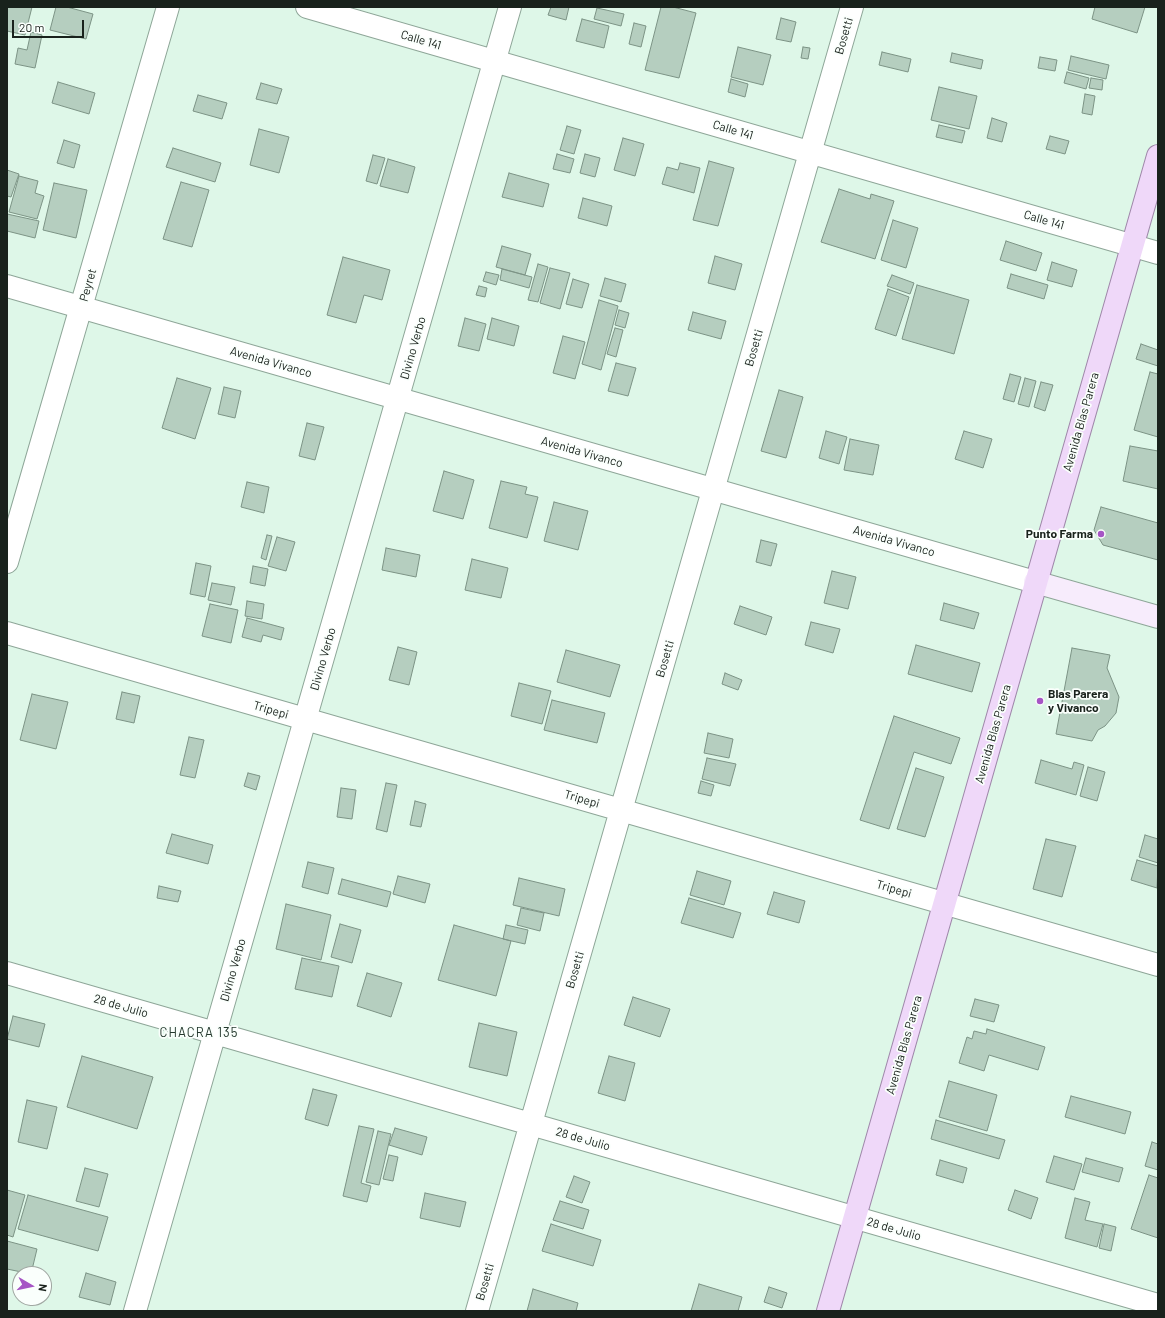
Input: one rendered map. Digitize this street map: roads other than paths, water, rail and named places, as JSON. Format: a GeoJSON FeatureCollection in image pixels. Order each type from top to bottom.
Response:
{"type":"FeatureCollection","features":[{"type":"Feature","properties":{"kind":"main road","name":"Avenida Blas Parera"},"geometry":{"type":"LineString","coordinates":[[828,1311],[1035,582],[1158,156]]}},
{"type":"Feature","properties":{"kind":"main road","name":"Avenida Vivanco"},"geometry":{"type":"LineString","coordinates":[[1035,582],[1158,617]]}},
{"type":"Feature","properties":{"kind":"street","name":"Peyret"},"geometry":{"type":"LineString","coordinates":[[7,562],[82,308],[168,7]]}},
{"type":"Feature","properties":{"kind":"street","name":"Calle 141"},"geometry":{"type":"LineString","coordinates":[[307,7],[1158,253]]}},
{"type":"Feature","properties":{"kind":"street","name":"Divino Verbo"},"geometry":{"type":"LineString","coordinates":[[135,1311],[510,7]]}},
{"type":"Feature","properties":{"kind":"street","name":"Bosetti"},"geometry":{"type":"LineString","coordinates":[[477,1311],[852,7]]}},
{"type":"Feature","properties":{"kind":"street","name":"Avenida Vivanco"},"geometry":{"type":"LineString","coordinates":[[7,286],[1035,582]]}},
{"type":"Feature","properties":{"kind":"street","name":"Tripepi"},"geometry":{"type":"LineString","coordinates":[[7,633],[1158,965]]}},
{"type":"Feature","properties":{"kind":"street","name":"28 de Julio"},"geometry":{"type":"LineString","coordinates":[[7,973],[1158,1305]]}},
{"type":"Feature","properties":{"kind":"place","name":"Punto Farma"},"geometry":{"type":"Point","coordinates":[1101,534]}},
{"type":"Feature","properties":{"kind":"place","name":"Blas Parera y Vivanco"},"geometry":{"type":"Point","coordinates":[1040,701]}},
{"type":"Feature","properties":{"kind":"district","name":"CHACRA 135"},"geometry":{"type":"Point","coordinates":[199,1033]}}]}
